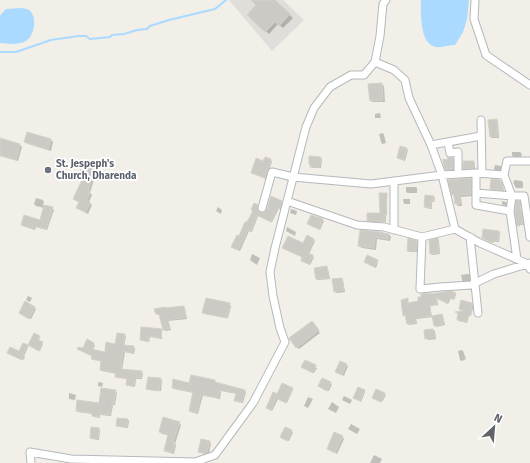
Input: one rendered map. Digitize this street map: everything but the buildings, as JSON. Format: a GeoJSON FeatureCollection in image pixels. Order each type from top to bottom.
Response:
{"type":"FeatureCollection","features":[{"type":"Feature","properties":{"kind":"street"},"geometry":{"type":"LineString","coordinates":[[31,463],[30,452],[71,459],[195,462],[215,455],[253,403],[285,342],[280,328],[273,296],[270,272],[306,127],[314,108],[330,87],[351,75],[364,75],[375,62],[380,36],[383,4],[386,0]]}},
{"type":"Feature","properties":{"kind":"street"},"geometry":{"type":"LineString","coordinates":[[475,0],[474,19],[486,55],[530,85]]}},
{"type":"Feature","properties":{"kind":"street"},"geometry":{"type":"LineString","coordinates":[[375,62],[394,70],[405,80],[409,98],[431,145],[442,175],[455,229]]}},
{"type":"Feature","properties":{"kind":"street"},"geometry":{"type":"LineString","coordinates":[[481,120],[476,205],[510,211]]}},
{"type":"Feature","properties":{"kind":"street"},"geometry":{"type":"LineString","coordinates":[[431,145],[481,136]]}},
{"type":"Feature","properties":{"kind":"street"},"geometry":{"type":"LineString","coordinates":[[448,142],[450,153],[458,152],[458,174]]}},
{"type":"Feature","properties":{"kind":"street"},"geometry":{"type":"LineString","coordinates":[[517,259],[510,211],[512,196],[504,175],[507,161],[530,161]]}},
{"type":"Feature","properties":{"kind":"street"},"geometry":{"type":"LineString","coordinates":[[262,208],[272,172],[293,177],[371,184],[442,175],[479,173],[504,175]]}},
{"type":"Feature","properties":{"kind":"street"},"geometry":{"type":"LineString","coordinates":[[394,181],[394,230]]}},
{"type":"Feature","properties":{"kind":"street"},"geometry":{"type":"LineString","coordinates":[[476,193],[524,196],[530,236]]}},
{"type":"Feature","properties":{"kind":"street"},"geometry":{"type":"LineString","coordinates":[[287,201],[357,225],[384,227],[422,237],[455,229],[480,243],[517,259],[529,266]]}},
{"type":"Feature","properties":{"kind":"street"},"geometry":{"type":"LineString","coordinates":[[422,237],[420,289],[470,285],[494,274],[529,266]]}},
{"type":"Feature","properties":{"kind":"street"},"geometry":{"type":"LineString","coordinates":[[470,237],[478,313]]}},
{"type":"Feature","properties":{"kind":"shaded area"},"geometry":{"type":"Polygon","coordinates":[[[229,0],[283,0],[304,20],[272,51],[229,0]]]}},
{"type":"Feature","properties":{"kind":"water"},"geometry":{"type":"Polygon","coordinates":[[[421,0],[469,0],[467,19],[463,32],[455,45],[436,47],[430,45],[426,40],[422,27],[421,0]]]}},
{"type":"Feature","properties":{"kind":"water"},"geometry":{"type":"Polygon","coordinates":[[[22,8],[29,10],[34,19],[33,31],[29,39],[20,43],[0,43],[1,14],[6,9],[22,8]]]}},
{"type":"Feature","properties":{"kind":"waterway"},"geometry":{"type":"LineString","coordinates":[[0,52],[16,52],[51,40],[78,36],[86,36],[90,39],[110,37],[112,35],[147,29],[150,26],[169,20],[215,9],[226,0]]}},
{"type":"Feature","properties":{"kind":"place","name":"St. Jespeph's Church, Dharenda"},"geometry":{"type":"Point","coordinates":[48,170]}}]}
